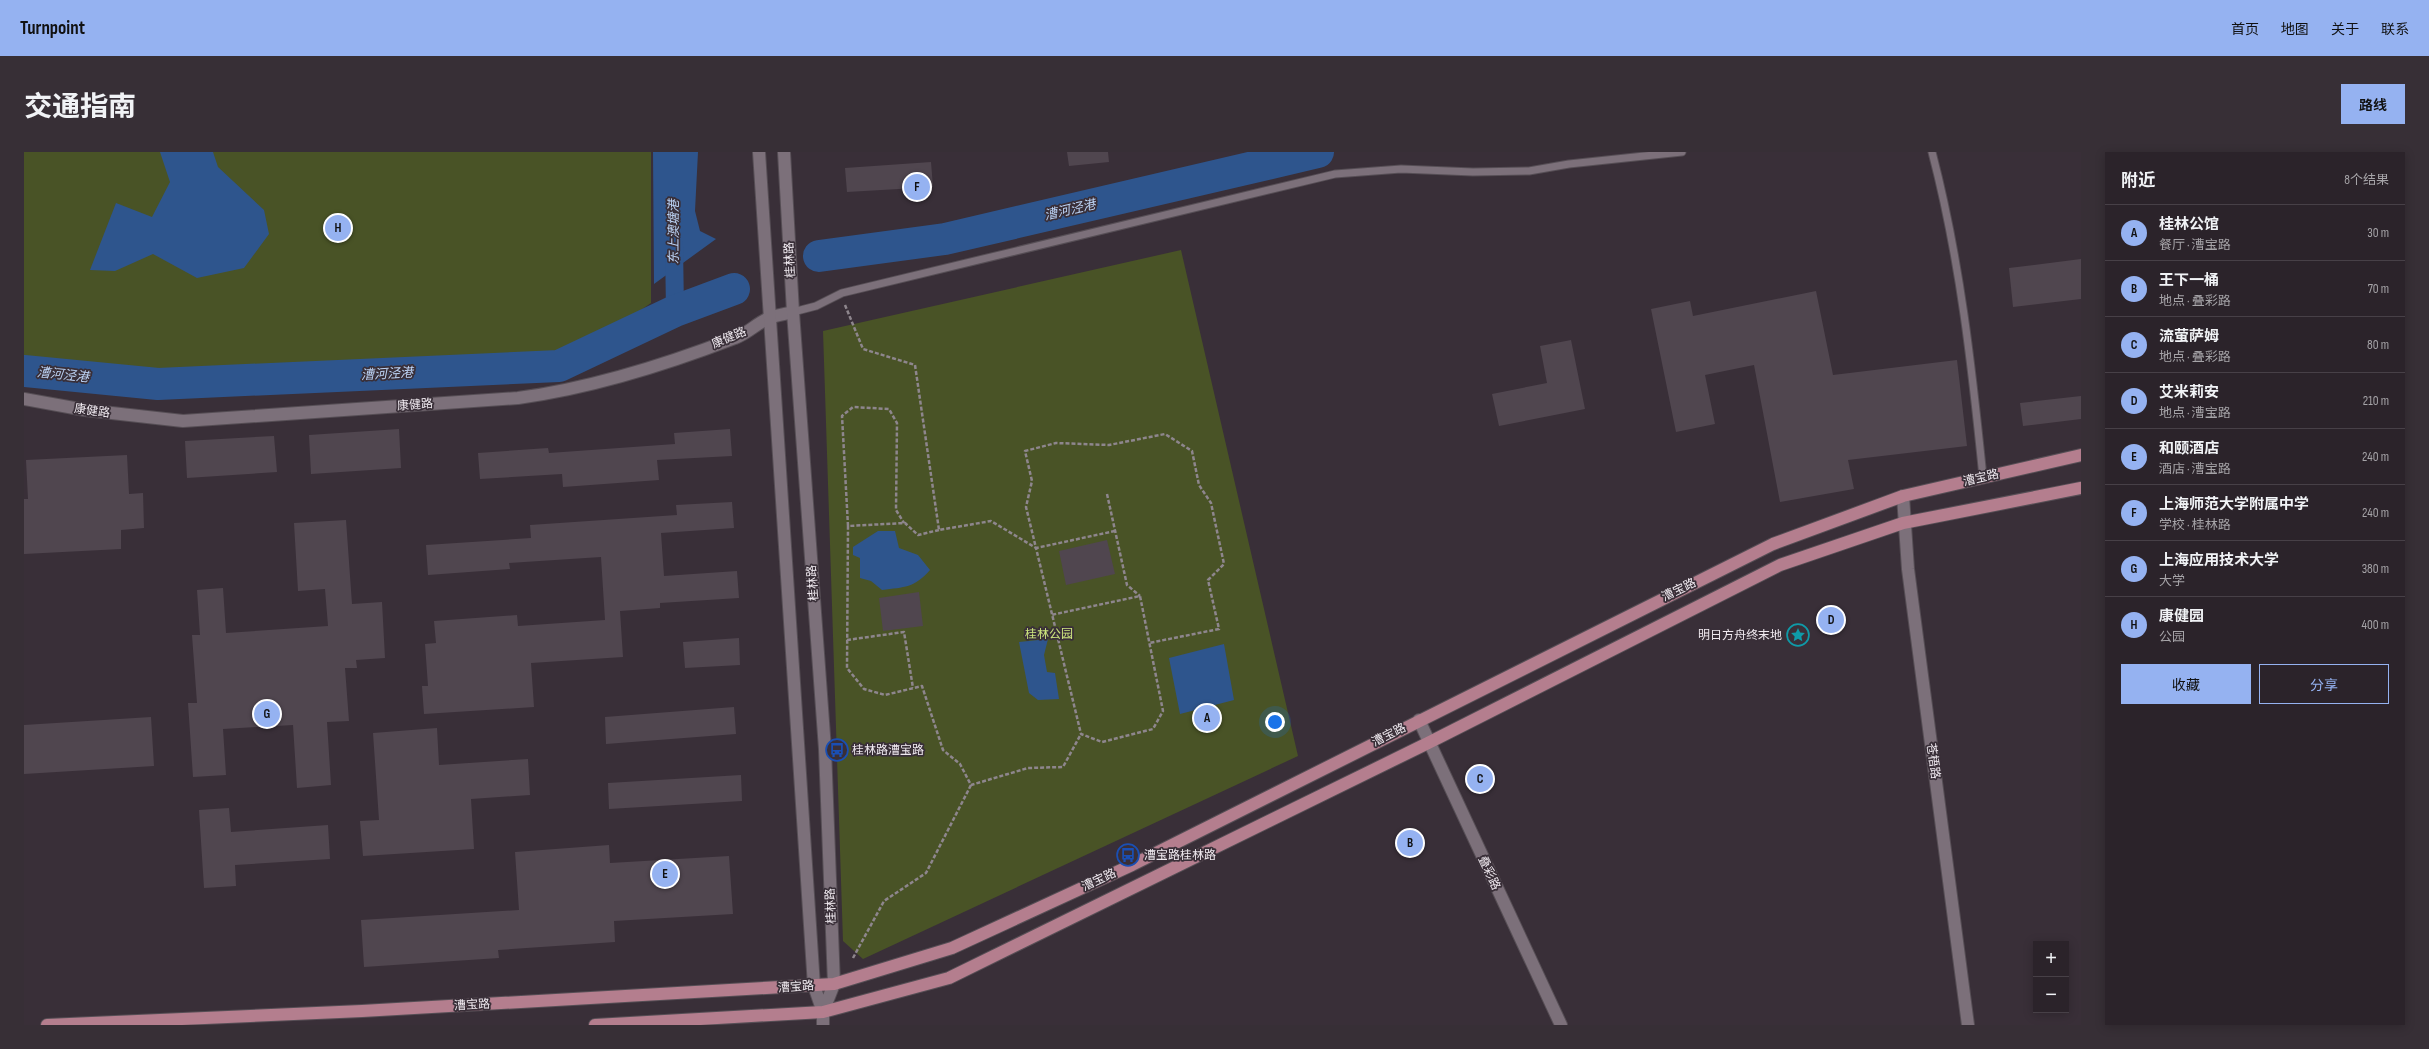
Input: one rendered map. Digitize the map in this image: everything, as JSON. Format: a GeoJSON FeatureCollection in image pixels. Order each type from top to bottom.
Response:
{"type":"FeatureCollection","features":[{"type":"Feature","properties":{"kind":"main road","name":"桂林路"},"geometry":{"type":"LineString","coordinates":[[759,152],[814,986],[823,1012],[823,1025]]}},
{"type":"Feature","properties":{"kind":"main road","name":"桂林路"},"geometry":{"type":"LineString","coordinates":[[784,152],[793,312],[825,749],[834,984],[823,1012]]}},
{"type":"Feature","properties":{"kind":"main road","name":"康健路"},"geometry":{"type":"LineString","coordinates":[[24,399],[85,410],[183,421],[518,398],[583,387],[651,368],[737,338],[769,318],[793,312]]}},
{"type":"Feature","properties":{"kind":"main road","name":"漕宝路"},"geometry":{"type":"LineString","coordinates":[[47,1025],[362,1011],[834,984],[952,948],[1132,865],[1773,544],[1902,496],[2081,455]]}},
{"type":"Feature","properties":{"kind":"main road","name":"漕宝路"},"geometry":{"type":"LineString","coordinates":[[595,1025],[823,1012],[949,978],[1428,743],[1780,565],[1903,523],[2081,488]]}},
{"type":"Feature","properties":{"kind":"main road","name":"苍梧路"},"geometry":{"type":"LineString","coordinates":[[1902,496],[1903,523],[1968,1025]]}},
{"type":"Feature","properties":{"kind":"main road","name":"叠彩路"},"geometry":{"type":"LineString","coordinates":[[1419,720],[1428,743],[1561,1025]]}},
{"type":"Feature","properties":{"kind":"lane"},"geometry":{"type":"LineString","coordinates":[[793,312],[816,306],[842,293],[1335,174],[1401,168],[1473,172],[1529,171],[1569,164],[1682,152]]}},
{"type":"Feature","properties":{"kind":"lane"},"geometry":{"type":"LineString","coordinates":[[1932,152],[1946,205],[1969,344],[1983,477]]}},
{"type":"Feature","properties":{"kind":"path"},"geometry":{"type":"LineString","coordinates":[[842,293],[850,319],[863,349],[915,365],[938,530]]}},
{"type":"Feature","properties":{"kind":"path"},"geometry":{"type":"LineString","coordinates":[[971,785],[960,764],[943,750],[922,686],[885,695],[864,689],[847,668],[848,526],[842,416],[853,408],[889,409],[897,423],[896,510],[905,523],[918,535],[991,520],[1036,548],[1115,531]]}},
{"type":"Feature","properties":{"kind":"path"},"geometry":{"type":"LineString","coordinates":[[852,958],[884,901],[926,873],[971,785],[1028,768],[1063,767],[1081,734],[1026,507],[1032,481],[1025,451],[1056,443],[1109,445],[1165,434],[1192,451],[1199,485],[1211,503],[1224,564],[1208,580],[1219,629],[1149,643]]}},
{"type":"Feature","properties":{"kind":"path"},"geometry":{"type":"LineString","coordinates":[[1081,734],[1102,742],[1153,729],[1163,711],[1140,596],[1127,585],[1107,494]]}},
{"type":"Feature","properties":{"kind":"path"},"geometry":{"type":"LineString","coordinates":[[848,526],[905,523]]}},
{"type":"Feature","properties":{"kind":"path"},"geometry":{"type":"LineString","coordinates":[[1051,615],[1140,596]]}},
{"type":"Feature","properties":{"kind":"path"},"geometry":{"type":"LineString","coordinates":[[847,640],[904,632],[913,688]]}},
{"type":"Feature","properties":{"kind":"green space"},"geometry":{"type":"Polygon","coordinates":[[[24,152],[651,152],[651,303],[559,366],[158,384],[24,371],[24,152]]]}},
{"type":"Feature","properties":{"kind":"green space","name":"桂林公园"},"geometry":{"type":"Polygon","coordinates":[[[1181,250],[1298,756],[863,959],[843,941],[823,331],[1181,250]]]}},
{"type":"Feature","properties":{"kind":"water"},"geometry":{"type":"Polygon","coordinates":[[[160,152],[213,152],[218,167],[264,210],[269,234],[244,268],[197,278],[153,254],[115,271],[90,270],[116,203],[152,217],[170,182],[160,152]]]}},
{"type":"Feature","properties":{"kind":"water"},"geometry":{"type":"Polygon","coordinates":[[[653,152],[698,152],[695,211],[700,231],[716,239],[654,284],[653,152]]]}},
{"type":"Feature","properties":{"kind":"water"},"geometry":{"type":"Polygon","coordinates":[[[878,531],[895,531],[899,548],[918,555],[930,570],[919,580],[909,586],[882,590],[871,581],[860,578],[860,558],[853,555],[853,547],[878,531]]]}},
{"type":"Feature","properties":{"kind":"water"},"geometry":{"type":"Polygon","coordinates":[[[1048,639],[1044,655],[1047,672],[1055,673],[1059,699],[1038,700],[1029,693],[1019,642],[1048,639]]]}},
{"type":"Feature","properties":{"kind":"water"},"geometry":{"type":"Polygon","coordinates":[[[1224,644],[1234,700],[1180,714],[1169,658],[1224,644]]]}},
{"type":"Feature","properties":{"kind":"building"},"geometry":{"type":"Polygon","coordinates":[[[1067,152],[1108,152],[1109,162],[1069,166],[1067,152]]]}},
{"type":"Feature","properties":{"kind":"building"},"geometry":{"type":"Polygon","coordinates":[[[931,162],[933,187],[847,192],[845,168],[931,162]]]}},
{"type":"Feature","properties":{"kind":"building"},"geometry":{"type":"Polygon","coordinates":[[[2081,259],[2081,299],[2013,307],[2009,268],[2081,259]]]}},
{"type":"Feature","properties":{"kind":"building"},"geometry":{"type":"Polygon","coordinates":[[[1816,291],[1833,375],[1957,360],[1967,446],[1848,460],[1854,489],[1780,502],[1754,365],[1705,375],[1715,424],[1676,432],[1651,309],[1690,301],[1693,316],[1816,291]]]}},
{"type":"Feature","properties":{"kind":"building"},"geometry":{"type":"Polygon","coordinates":[[[1571,340],[1585,409],[1499,426],[1492,394],[1547,383],[1540,346],[1571,340]]]}},
{"type":"Feature","properties":{"kind":"building"},"geometry":{"type":"Polygon","coordinates":[[[2081,396],[2081,419],[2023,426],[2020,403],[2081,396]]]}},
{"type":"Feature","properties":{"kind":"building"},"geometry":{"type":"Polygon","coordinates":[[[399,429],[401,468],[311,474],[309,435],[399,429]]]}},
{"type":"Feature","properties":{"kind":"building"},"geometry":{"type":"Polygon","coordinates":[[[730,429],[732,456],[657,460],[659,480],[563,487],[562,474],[480,479],[478,453],[548,448],[549,453],[675,444],[674,433],[730,429]]]}},
{"type":"Feature","properties":{"kind":"building"},"geometry":{"type":"Polygon","coordinates":[[[274,436],[277,472],[187,478],[185,441],[274,436]]]}},
{"type":"Feature","properties":{"kind":"building"},"geometry":{"type":"Polygon","coordinates":[[[127,455],[129,494],[143,493],[144,528],[121,530],[121,549],[24,554],[24,499],[28,499],[26,460],[127,455]]]}},
{"type":"Feature","properties":{"kind":"building"},"geometry":{"type":"Polygon","coordinates":[[[732,502],[734,528],[661,533],[664,576],[737,571],[739,598],[660,603],[660,608],[620,611],[623,657],[531,663],[534,707],[424,714],[422,686],[428,686],[425,644],[436,643],[434,621],[517,615],[518,626],[605,620],[601,557],[509,563],[510,569],[428,575],[426,545],[531,538],[530,525],[677,515],[676,505],[732,502]]]}},
{"type":"Feature","properties":{"kind":"building"},"geometry":{"type":"Polygon","coordinates":[[[346,520],[352,604],[382,602],[385,658],[356,660],[357,668],[345,668],[349,721],[327,722],[331,785],[297,788],[293,725],[223,729],[226,775],[193,777],[188,703],[197,703],[192,635],[200,635],[197,590],[223,588],[226,633],[328,626],[325,589],[298,591],[294,523],[346,520]]]}},
{"type":"Feature","properties":{"kind":"building"},"geometry":{"type":"Polygon","coordinates":[[[1107,540],[1115,574],[1066,585],[1059,551],[1107,540]]]}},
{"type":"Feature","properties":{"kind":"building"},"geometry":{"type":"Polygon","coordinates":[[[919,592],[923,626],[883,631],[879,598],[919,592]]]}},
{"type":"Feature","properties":{"kind":"building"},"geometry":{"type":"Polygon","coordinates":[[[739,638],[740,665],[685,668],[683,642],[739,638]]]}},
{"type":"Feature","properties":{"kind":"building"},"geometry":{"type":"Polygon","coordinates":[[[734,707],[736,734],[606,744],[605,717],[734,707]]]}},
{"type":"Feature","properties":{"kind":"building"},"geometry":{"type":"Polygon","coordinates":[[[151,717],[154,766],[24,774],[24,725],[151,717]]]}},
{"type":"Feature","properties":{"kind":"building"},"geometry":{"type":"Polygon","coordinates":[[[437,728],[439,765],[528,759],[530,795],[471,799],[474,849],[363,856],[360,821],[379,820],[373,733],[437,728]]]}},
{"type":"Feature","properties":{"kind":"building"},"geometry":{"type":"Polygon","coordinates":[[[741,775],[742,801],[609,809],[608,783],[741,775]]]}},
{"type":"Feature","properties":{"kind":"building"},"geometry":{"type":"Polygon","coordinates":[[[229,808],[231,832],[328,825],[330,859],[235,865],[236,886],[204,888],[199,810],[229,808]]]}},
{"type":"Feature","properties":{"kind":"building"},"geometry":{"type":"Polygon","coordinates":[[[609,845],[610,863],[729,856],[733,914],[614,921],[615,942],[498,950],[499,958],[364,967],[361,920],[519,910],[515,852],[609,845]]]}},
{"type":"Feature","properties":{"kind":"waterway","name":"漕河泾港"},"geometry":{"type":"LineString","coordinates":[[819,256],[945,239],[1318,152]]}},
{"type":"Feature","properties":{"kind":"waterway","name":"东上澳塘港"},"geometry":{"type":"LineString","coordinates":[[674,245],[675,311]]}},
{"type":"Feature","properties":{"kind":"waterway","name":"漕河泾港"},"geometry":{"type":"LineString","coordinates":[[24,371],[158,384],[559,366],[675,311],[734,289]]}},
{"type":"Feature","properties":{"kind":"place","name":"上海师范大学附属中学"},"geometry":{"type":"Point","coordinates":[917,187]}},
{"type":"Feature","properties":{"kind":"place","name":"康健园"},"geometry":{"type":"Point","coordinates":[338,228]}},
{"type":"Feature","properties":{"kind":"place","name":"艾米莉安"},"geometry":{"type":"Point","coordinates":[1831,620]}},
{"type":"Feature","properties":{"kind":"place","name":"明日方舟终末地"},"geometry":{"type":"Point","coordinates":[1798,635]}},
{"type":"Feature","properties":{"kind":"place","name":"上海应用技术大学"},"geometry":{"type":"Point","coordinates":[267,714]}},
{"type":"Feature","properties":{"kind":"place","name":"桂林公馆"},"geometry":{"type":"Point","coordinates":[1207,718]}},
{"type":"Feature","properties":{"kind":"place","name":"桂林路漕宝路"},"geometry":{"type":"Point","coordinates":[837,750]}},
{"type":"Feature","properties":{"kind":"place","name":"流萤萨姆"},"geometry":{"type":"Point","coordinates":[1480,779]}},
{"type":"Feature","properties":{"kind":"place","name":"王下一桶"},"geometry":{"type":"Point","coordinates":[1410,843]}},
{"type":"Feature","properties":{"kind":"place","name":"漕宝路桂林路"},"geometry":{"type":"Point","coordinates":[1128,855]}},
{"type":"Feature","properties":{"kind":"place","name":"和颐酒店"},"geometry":{"type":"Point","coordinates":[665,874]}}]}
